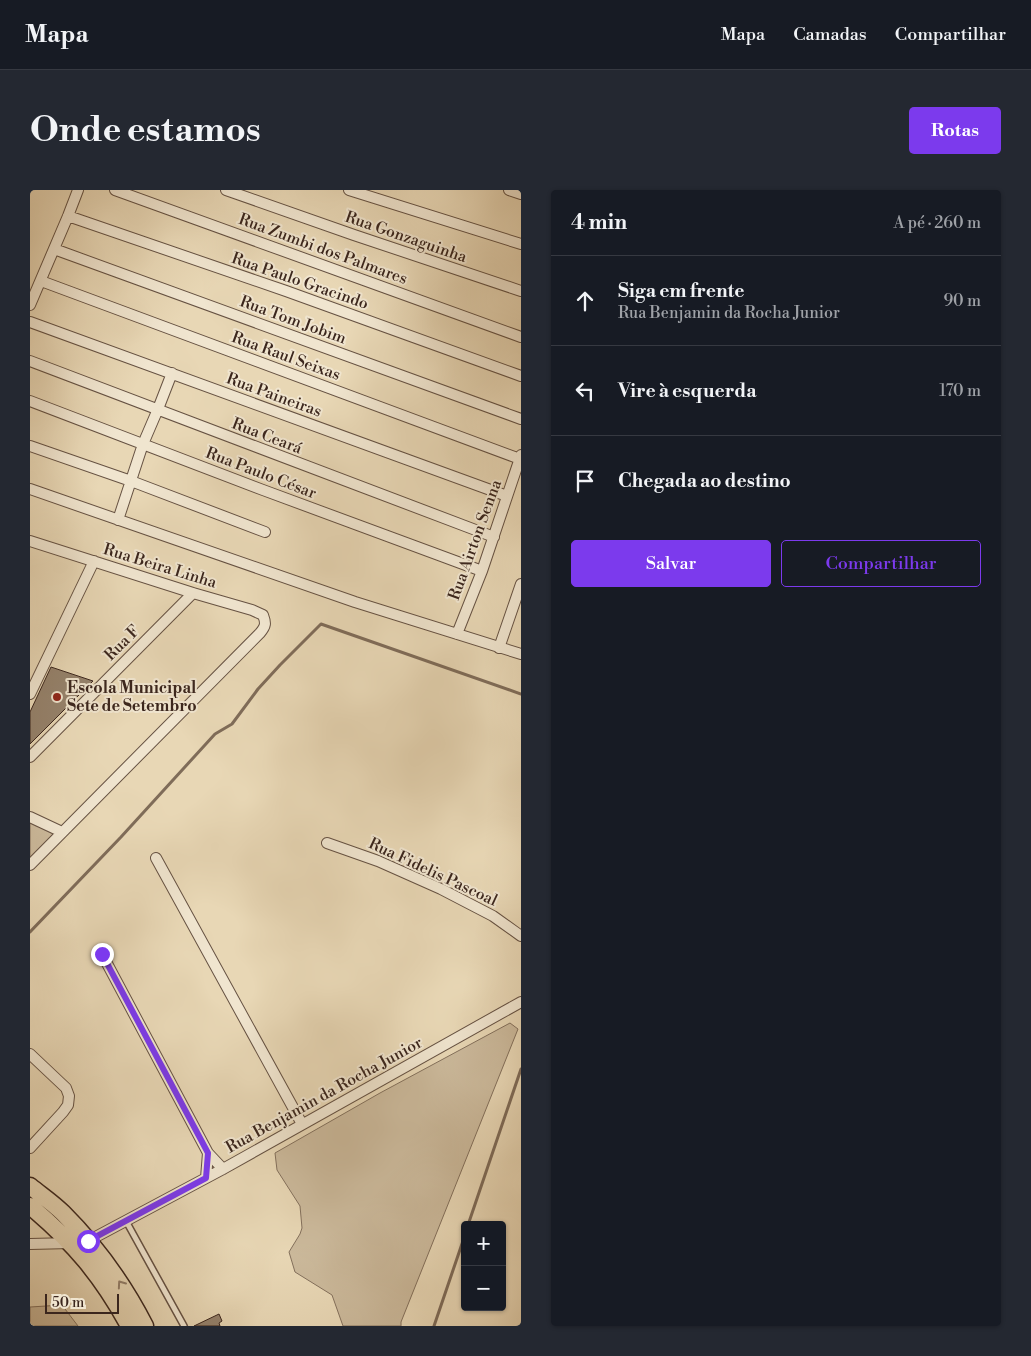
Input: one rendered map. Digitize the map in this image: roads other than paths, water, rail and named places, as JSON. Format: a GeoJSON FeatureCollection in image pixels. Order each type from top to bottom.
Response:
{"type":"FeatureCollection","features":[{"type":"Feature","properties":{"kind":"main road"},"geometry":{"type":"LineString","coordinates":[[30,1186],[63,1213],[88,1241],[132,1300],[145,1326]]}},
{"type":"Feature","properties":{"kind":"main road"},"geometry":{"type":"LineString","coordinates":[[30,1206],[71,1244],[95,1272],[129,1326]]}},
{"type":"Feature","properties":{"kind":"street"},"geometry":{"type":"LineString","coordinates":[[30,305],[78,190]]}},
{"type":"Feature","properties":{"kind":"street","name":"Rua Zumbi dos Palmares"},"geometry":{"type":"LineString","coordinates":[[115,190],[521,336]]}},
{"type":"Feature","properties":{"kind":"street","name":"Rua Gonzaguinha"},"geometry":{"type":"LineString","coordinates":[[226,190],[521,291]]}},
{"type":"Feature","properties":{"kind":"street"},"geometry":{"type":"LineString","coordinates":[[349,190],[521,244]]}},
{"type":"Feature","properties":{"kind":"street"},"geometry":{"type":"LineString","coordinates":[[509,190],[521,194]]}},
{"type":"Feature","properties":{"kind":"street","name":"Rua Paulo Gracindo"},"geometry":{"type":"LineString","coordinates":[[68,216],[286,291],[521,376]]}},
{"type":"Feature","properties":{"kind":"street","name":"Rua Tom Jobim"},"geometry":{"type":"LineString","coordinates":[[54,248],[521,419]]}},
{"type":"Feature","properties":{"kind":"street","name":"Rua Raul Seixas"},"geometry":{"type":"LineString","coordinates":[[41,281],[520,457]]}},
{"type":"Feature","properties":{"kind":"street","name":"Rua Paineiras"},"geometry":{"type":"LineString","coordinates":[[30,322],[507,496]]}},
{"type":"Feature","properties":{"kind":"street","name":"Rua Ceará"},"geometry":{"type":"LineString","coordinates":[[30,362],[494,537]]}},
{"type":"Feature","properties":{"kind":"street"},"geometry":{"type":"LineString","coordinates":[[118,520],[143,444],[172,373]]}},
{"type":"Feature","properties":{"kind":"street","name":"Rua Paulo César"},"geometry":{"type":"LineString","coordinates":[[30,401],[482,571]]}},
{"type":"Feature","properties":{"kind":"street"},"geometry":{"type":"LineString","coordinates":[[30,446],[131,481],[265,532]]}},
{"type":"Feature","properties":{"kind":"street","name":"Rua Airton Senna"},"geometry":{"type":"LineString","coordinates":[[457,634],[482,571],[520,457]]}},
{"type":"Feature","properties":{"kind":"street"},"geometry":{"type":"LineString","coordinates":[[30,489],[356,602],[521,654]]}},
{"type":"Feature","properties":{"kind":"street","name":"Rua Beira Linha"},"geometry":{"type":"LineString","coordinates":[[30,541],[252,610],[262,615],[266,622],[265,627],[260,633],[62,832]]}},
{"type":"Feature","properties":{"kind":"street"},"geometry":{"type":"LineString","coordinates":[[30,694],[94,561]]}},
{"type":"Feature","properties":{"kind":"street"},"geometry":{"type":"LineString","coordinates":[[499,648],[521,584]]}},
{"type":"Feature","properties":{"kind":"street","name":"Rua F"},"geometry":{"type":"LineString","coordinates":[[30,757],[193,593]]}},
{"type":"Feature","properties":{"kind":"street"},"geometry":{"type":"LineString","coordinates":[[30,817],[62,832],[30,865]]}},
{"type":"Feature","properties":{"kind":"street","name":"Rua Fidelis Pascoal"},"geometry":{"type":"LineString","coordinates":[[327,843],[378,861],[450,893],[493,916],[521,936]]}},
{"type":"Feature","properties":{"kind":"street"},"geometry":{"type":"LineString","coordinates":[[156,858],[302,1124]]}},
{"type":"Feature","properties":{"kind":"street"},"geometry":{"type":"LineString","coordinates":[[102,954],[208,1153],[223,1169]]}},
{"type":"Feature","properties":{"kind":"street","name":"Rua Benjamin da Rocha Junior"},"geometry":{"type":"LineString","coordinates":[[30,1244],[71,1244],[88,1241],[223,1169],[521,1002]]}},
{"type":"Feature","properties":{"kind":"street"},"geometry":{"type":"LineString","coordinates":[[30,1054],[66,1088],[69,1096],[68,1105],[63,1112],[30,1148]]}},
{"type":"Feature","properties":{"kind":"street"},"geometry":{"type":"LineString","coordinates":[[206,1178],[208,1153]]}},
{"type":"Feature","properties":{"kind":"lane"},"geometry":{"type":"LineString","coordinates":[[126,1221],[184,1326]]}},
{"type":"Feature","properties":{"kind":"waterway"},"geometry":{"type":"LineString","coordinates":[[30,932],[121,837],[215,734],[232,724],[258,689],[321,624],[521,694]]}},
{"type":"Feature","properties":{"kind":"waterway"},"geometry":{"type":"LineString","coordinates":[[469,1221],[521,1069]]}},
{"type":"Feature","properties":{"kind":"waterway"},"geometry":{"type":"LineString","coordinates":[[434,1326],[461,1247]]}},
{"type":"Feature","properties":{"kind":"place","name":"Escola Municipal Sete de Setembro"},"geometry":{"type":"Point","coordinates":[57,697]}}]}
